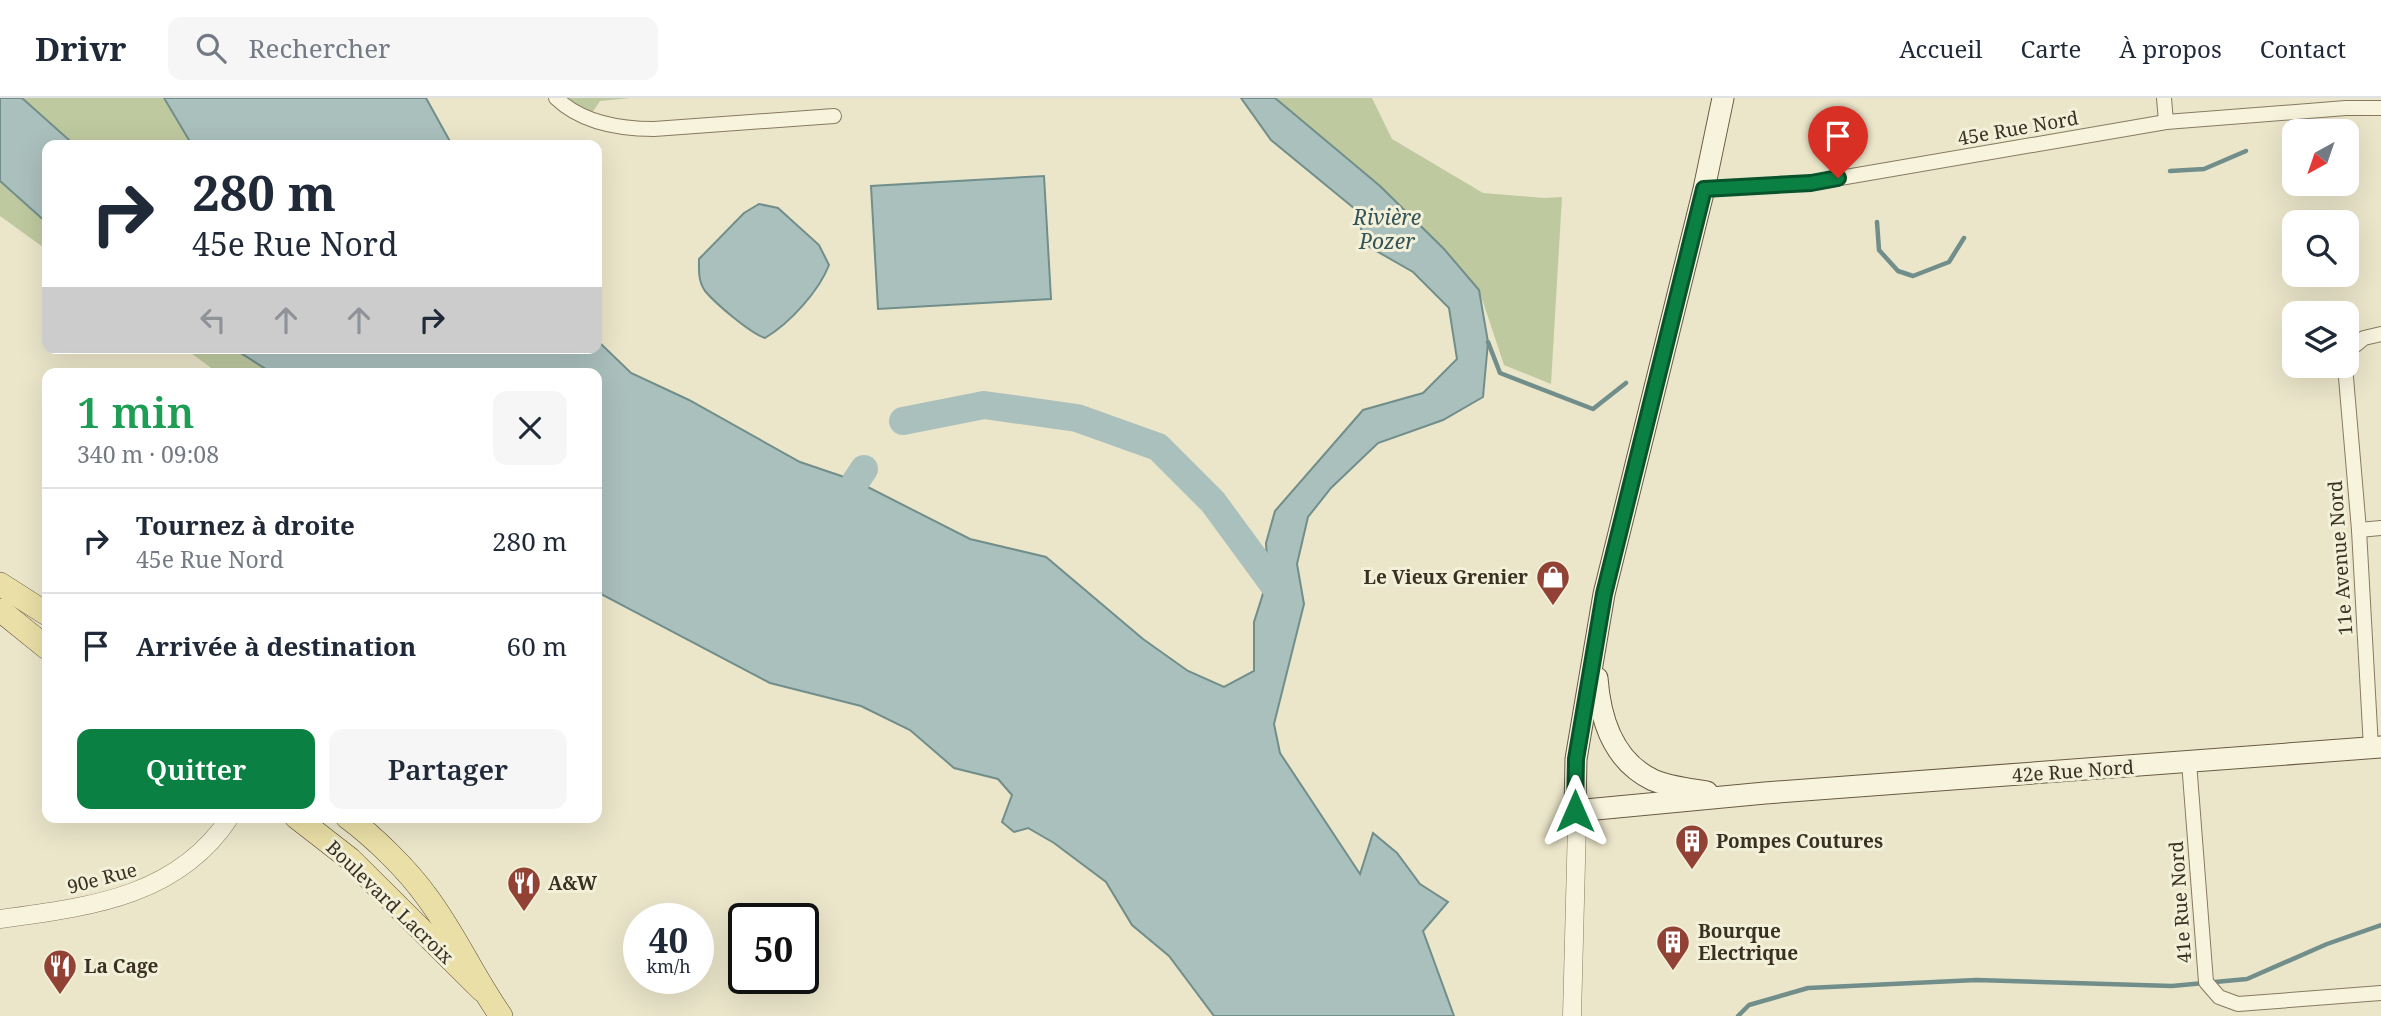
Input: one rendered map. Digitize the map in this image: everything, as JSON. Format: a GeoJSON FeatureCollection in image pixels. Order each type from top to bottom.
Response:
{"type":"FeatureCollection","features":[{"type":"Feature","properties":{"kind":"main road"},"geometry":{"type":"LineString","coordinates":[[1576,818],[1576,759],[1604,594],[1704,189],[1723,98]]}},
{"type":"Feature","properties":{"kind":"main road"},"geometry":{"type":"LineString","coordinates":[[0,584],[42,611]]}},
{"type":"Feature","properties":{"kind":"main road"},"geometry":{"type":"LineString","coordinates":[[0,610],[42,644]]}},
{"type":"Feature","properties":{"kind":"main road","name":"42e Rue Nord"},"geometry":{"type":"LineString","coordinates":[[1595,645],[1599,699],[1606,727],[1617,749],[1634,767],[1652,779],[1713,794],[1765,793],[2376,748]]}},
{"type":"Feature","properties":{"kind":"main road","name":"42e Rue Nord"},"geometry":{"type":"LineString","coordinates":[[1576,818],[1765,793]]}},
{"type":"Feature","properties":{"kind":"main road","name":"Boulevard Lacroix"},"geometry":{"type":"LineString","coordinates":[[304,823],[350,859],[482,990]]}},
{"type":"Feature","properties":{"kind":"main road","name":"Boulevard Lacroix"},"geometry":{"type":"LineString","coordinates":[[355,823],[427,896],[482,990],[501,1016]]}},
{"type":"Feature","properties":{"kind":"street"},"geometry":{"type":"LineString","coordinates":[[555,98],[565,107],[588,119],[628,129],[834,116]]}},
{"type":"Feature","properties":{"kind":"street"},"geometry":{"type":"LineString","coordinates":[[2164,98],[2166,122]]}},
{"type":"Feature","properties":{"kind":"street","name":"45e Rue Nord"},"geometry":{"type":"LineString","coordinates":[[1704,189],[1811,183],[2166,122],[2346,108],[2381,108]]}},
{"type":"Feature","properties":{"kind":"street"},"geometry":{"type":"LineString","coordinates":[[2359,342],[2381,334]]}},
{"type":"Feature","properties":{"kind":"street","name":"11e Avenue Nord"},"geometry":{"type":"LineString","coordinates":[[2347,378],[2376,748]]}},
{"type":"Feature","properties":{"kind":"street"},"geometry":{"type":"LineString","coordinates":[[2359,530],[2381,528]]}},
{"type":"Feature","properties":{"kind":"street","name":"41e Rue Nord"},"geometry":{"type":"LineString","coordinates":[[2189,762],[2206,982],[2219,996],[2238,1004],[2381,993]]}},
{"type":"Feature","properties":{"kind":"street"},"geometry":{"type":"LineString","coordinates":[[1572,1016],[1576,818]]}},
{"type":"Feature","properties":{"kind":"street","name":"90e Rue"},"geometry":{"type":"LineString","coordinates":[[0,919],[91,906],[149,887],[193,858],[226,823]]}},
{"type":"Feature","properties":{"kind":"green space"},"geometry":{"type":"Polygon","coordinates":[[[22,98],[163,98],[189,140],[69,140],[22,98]]]}},
{"type":"Feature","properties":{"kind":"green space"},"geometry":{"type":"Polygon","coordinates":[[[556,98],[631,98],[600,101],[588,119],[556,98]]]}},
{"type":"Feature","properties":{"kind":"green space"},"geometry":{"type":"Polygon","coordinates":[[[1275,98],[1372,98],[1392,139],[1483,193],[1562,197],[1551,384],[1504,365],[1479,290],[1275,98]]]}},
{"type":"Feature","properties":{"kind":"green space"},"geometry":{"type":"Polygon","coordinates":[[[0,181],[42,213],[42,246],[0,216],[0,181]]]}},
{"type":"Feature","properties":{"kind":"green space"},"geometry":{"type":"Polygon","coordinates":[[[192,354],[244,354],[266,368],[211,368],[192,354]]]}},
{"type":"Feature","properties":{"kind":"water"},"geometry":{"type":"Polygon","coordinates":[[[0,98],[22,98],[69,140],[42,140],[42,219],[0,181],[0,98]]]}},
{"type":"Feature","properties":{"kind":"water"},"geometry":{"type":"Polygon","coordinates":[[[164,98],[426,98],[449,140],[189,140],[164,98]]]}},
{"type":"Feature","properties":{"kind":"water","name":"Rivière Pozer"},"geometry":{"type":"Polygon","coordinates":[[[1241,98],[1275,98],[1380,186],[1444,249],[1479,290],[1488,342],[1483,397],[1443,420],[1378,443],[1331,488],[1308,517],[1297,564],[1304,604],[1274,724],[1280,753],[1360,874],[1373,833],[1397,853],[1420,884],[1448,902],[1423,931],[1454,1016],[1214,1016],[1169,956],[1132,925],[1106,882],[1054,843],[1028,828],[1014,832],[1002,822],[1012,795],[998,779],[954,768],[910,730],[861,706],[770,683],[602,595],[602,368],[264,368],[242,354],[602,354],[602,345],[631,373],[689,400],[800,462],[856,481],[970,539],[1046,557],[1143,639],[1188,671],[1224,687],[1254,671],[1254,622],[1268,578],[1266,543],[1275,511],[1363,410],[1423,393],[1457,359],[1449,308],[1413,272],[1366,245],[1355,209],[1271,140],[1241,98]]]}},
{"type":"Feature","properties":{"kind":"water"},"geometry":{"type":"Polygon","coordinates":[[[1044,176],[1051,299],[878,309],[871,186],[1044,176]]]}},
{"type":"Feature","properties":{"kind":"water"},"geometry":{"type":"Polygon","coordinates":[[[759,204],[778,208],[819,245],[829,265],[803,306],[765,338],[742,324],[710,297],[703,287],[699,271],[699,259],[744,213],[759,204]]]}},
{"type":"Feature","properties":{"kind":"waterway"},"geometry":{"type":"LineString","coordinates":[[2170,171],[2204,169],[2246,151]]}},
{"type":"Feature","properties":{"kind":"waterway"},"geometry":{"type":"LineString","coordinates":[[1877,222],[1879,250],[1898,271],[1913,276],[1949,262],[1964,238]]}},
{"type":"Feature","properties":{"kind":"waterway"},"geometry":{"type":"LineString","coordinates":[[1488,342],[1500,373],[1593,409],[1626,383]]}},
{"type":"Feature","properties":{"kind":"waterway"},"geometry":{"type":"LineString","coordinates":[[903,421],[984,405],[1077,418],[1158,447],[1213,502],[1279,592]]}},
{"type":"Feature","properties":{"kind":"waterway"},"geometry":{"type":"LineString","coordinates":[[856,481],[864,469]]}},
{"type":"Feature","properties":{"kind":"waterway"},"geometry":{"type":"LineString","coordinates":[[1738,1016],[1749,1005],[1808,988],[1976,980],[2172,986],[2247,979],[2327,944],[2381,925]]}},
{"type":"Feature","properties":{"kind":"place","name":"Le Vieux Grenier"},"geometry":{"type":"Point","coordinates":[1553,607]}},
{"type":"Feature","properties":{"kind":"place","name":"Pompes Coutures"},"geometry":{"type":"Point","coordinates":[1692,871]}},
{"type":"Feature","properties":{"kind":"place","name":"A&W"},"geometry":{"type":"Point","coordinates":[524,913]}},
{"type":"Feature","properties":{"kind":"place","name":"Bourque Electrique"},"geometry":{"type":"Point","coordinates":[1673,972]}},
{"type":"Feature","properties":{"kind":"place","name":"La Cage"},"geometry":{"type":"Point","coordinates":[60,996]}},
{"type":"Feature","properties":{"kind":"route"},"geometry":{"type":"LineString","coordinates":[[1575,811],[1576,759],[1604,594],[1704,189],[1811,183],[1838,178]]}}]}
